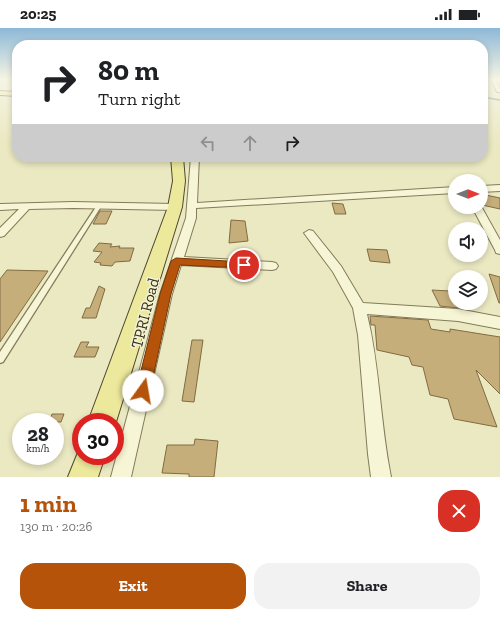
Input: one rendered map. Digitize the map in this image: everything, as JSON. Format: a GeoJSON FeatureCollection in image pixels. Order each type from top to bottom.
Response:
{"type":"FeatureCollection","features":[{"type":"Feature","properties":{"kind":"main road"},"geometry":{"type":"LineString","coordinates":[[105,413],[183,207],[177,162]]}},
{"type":"Feature","properties":{"kind":"main road"},"geometry":{"type":"LineString","coordinates":[[83,477],[87,465]]}},
{"type":"Feature","properties":{"kind":"street","name":"TPRI Road"},"geometry":{"type":"LineString","coordinates":[[121,477],[166,294],[191,218],[183,207],[194,162]]}},
{"type":"Feature","properties":{"kind":"street"},"geometry":{"type":"LineString","coordinates":[[488,189],[500,188]]}},
{"type":"Feature","properties":{"kind":"street"},"geometry":{"type":"LineString","coordinates":[[0,207],[100,205],[183,207],[448,190]]}},
{"type":"Feature","properties":{"kind":"street"},"geometry":{"type":"LineString","coordinates":[[0,234],[27,206]]}},
{"type":"Feature","properties":{"kind":"street"},"geometry":{"type":"LineString","coordinates":[[481,214],[500,250]]}},
{"type":"Feature","properties":{"kind":"street"},"geometry":{"type":"LineString","coordinates":[[309,233],[336,269],[359,308],[365,335],[377,454],[381,477]]}},
{"type":"Feature","properties":{"kind":"street"},"geometry":{"type":"LineString","coordinates":[[176,261],[272,266]]}},
{"type":"Feature","properties":{"kind":"street"},"geometry":{"type":"LineString","coordinates":[[359,308],[443,313],[500,323]]}},
{"type":"Feature","properties":{"kind":"lane"},"geometry":{"type":"LineString","coordinates":[[0,359],[100,205]]}},
{"type":"Feature","properties":{"kind":"building"},"geometry":{"type":"Polygon","coordinates":[[[488,195],[500,198],[500,209],[488,206],[488,195]]]}},
{"type":"Feature","properties":{"kind":"building"},"geometry":{"type":"Polygon","coordinates":[[[332,203],[343,204],[346,214],[335,214],[332,203]]]}},
{"type":"Feature","properties":{"kind":"building"},"geometry":{"type":"Polygon","coordinates":[[[100,211],[112,211],[106,224],[93,224],[100,211]]]}},
{"type":"Feature","properties":{"kind":"building"},"geometry":{"type":"Polygon","coordinates":[[[231,220],[245,221],[248,241],[229,243],[231,220]]]}},
{"type":"Feature","properties":{"kind":"building"},"geometry":{"type":"Polygon","coordinates":[[[99,243],[112,244],[110,247],[120,246],[119,248],[134,248],[130,261],[115,262],[112,266],[100,265],[101,263],[94,262],[102,252],[93,251],[99,243]]]}},
{"type":"Feature","properties":{"kind":"building"},"geometry":{"type":"Polygon","coordinates":[[[367,249],[387,250],[390,263],[370,261],[367,249]]]}},
{"type":"Feature","properties":{"kind":"building"},"geometry":{"type":"Polygon","coordinates":[[[7,270],[48,271],[0,342],[0,279],[7,270]]]}},
{"type":"Feature","properties":{"kind":"building"},"geometry":{"type":"Polygon","coordinates":[[[489,274],[500,277],[500,303],[499,303],[489,274]]]}},
{"type":"Feature","properties":{"kind":"building"},"geometry":{"type":"Polygon","coordinates":[[[99,286],[105,289],[96,318],[82,318],[86,308],[90,308],[99,286]]]}},
{"type":"Feature","properties":{"kind":"building"},"geometry":{"type":"Polygon","coordinates":[[[432,290],[448,291],[448,307],[440,306],[432,290]]]}},
{"type":"Feature","properties":{"kind":"building"},"geometry":{"type":"Polygon","coordinates":[[[370,316],[428,320],[431,329],[450,332],[450,329],[500,337],[500,394],[476,370],[497,427],[454,419],[448,399],[430,395],[423,367],[412,365],[409,357],[377,350],[375,325],[371,325],[370,316]]]}},
{"type":"Feature","properties":{"kind":"building"},"geometry":{"type":"Polygon","coordinates":[[[192,340],[203,340],[194,402],[182,401],[192,340]]]}},
{"type":"Feature","properties":{"kind":"building"},"geometry":{"type":"Polygon","coordinates":[[[81,342],[89,342],[86,347],[99,347],[95,357],[74,357],[81,342]]]}},
{"type":"Feature","properties":{"kind":"building"},"geometry":{"type":"Polygon","coordinates":[[[195,439],[218,441],[214,477],[189,477],[189,474],[162,473],[167,445],[194,445],[195,439]]]}},
{"type":"Feature","properties":{"kind":"route"},"geometry":{"type":"LineString","coordinates":[[143,391],[166,294],[176,261],[244,265]]}}]}
